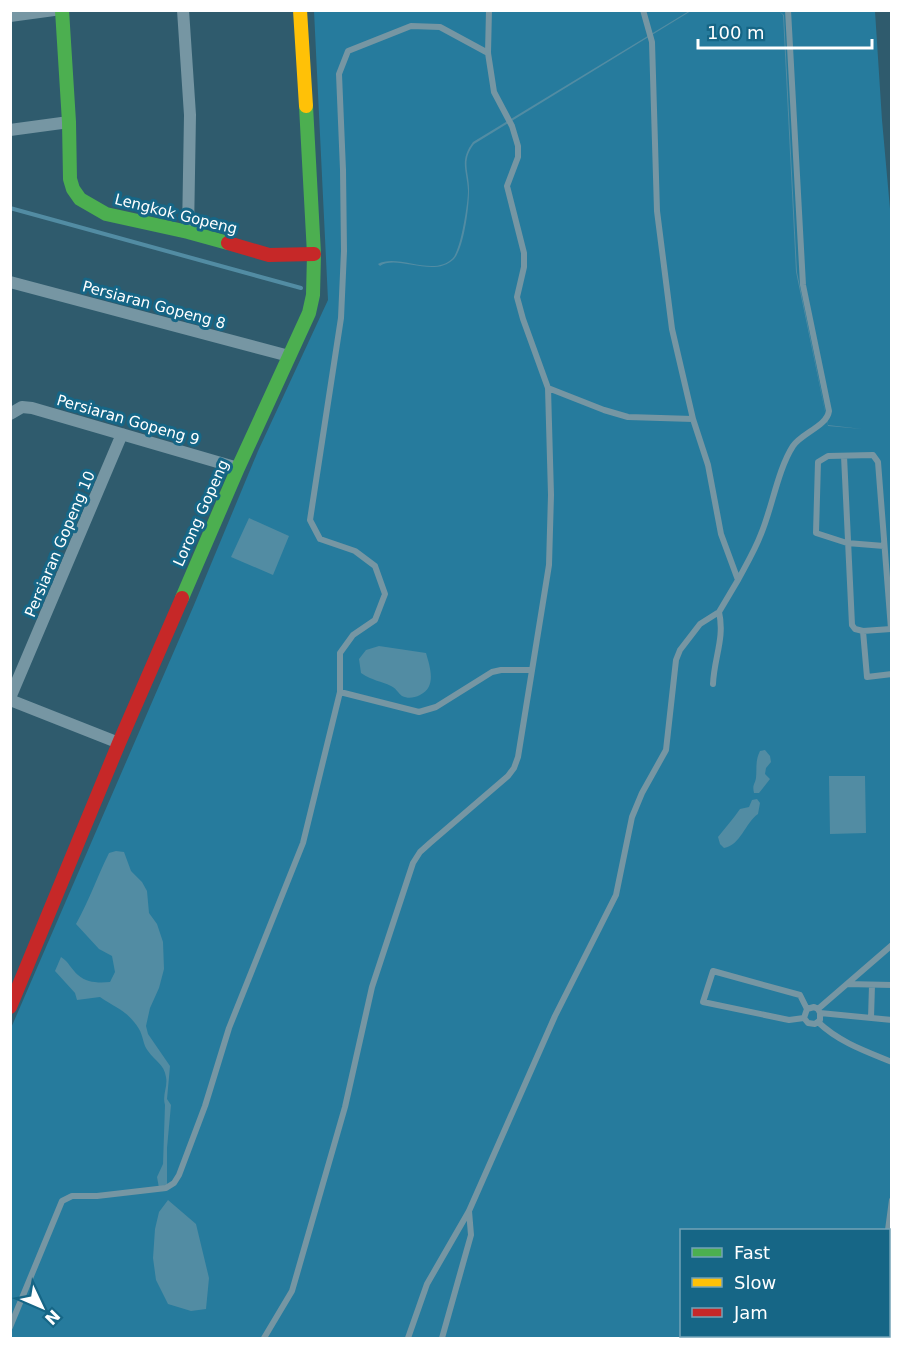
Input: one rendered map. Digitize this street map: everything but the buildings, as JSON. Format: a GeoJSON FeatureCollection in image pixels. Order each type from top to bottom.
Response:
{"type":"FeatureCollection","features":[{"type":"Feature","properties":{"kind":"street"},"geometry":{"type":"LineString","coordinates":[[10,16],[54,10]]}},
{"type":"Feature","properties":{"kind":"street","name":"Lengkok Gopeng"},"geometry":{"type":"LineString","coordinates":[[62,10],[70,179],[80,199],[106,214],[188,232],[269,255],[314,254]]}},
{"type":"Feature","properties":{"kind":"street"},"geometry":{"type":"LineString","coordinates":[[183,10],[190,115],[188,232]]}},
{"type":"Feature","properties":{"kind":"street","name":"Lorong Gopeng"},"geometry":{"type":"LineString","coordinates":[[10,1007],[118,742],[238,468],[309,313],[313,295],[314,254],[300,10]]}},
{"type":"Feature","properties":{"kind":"street"},"geometry":{"type":"LineString","coordinates":[[10,130],[69,122]]}},
{"type":"Feature","properties":{"kind":"street","name":"Persiaran Gopeng 8"},"geometry":{"type":"LineString","coordinates":[[10,282],[289,356]]}},
{"type":"Feature","properties":{"kind":"street","name":"Persiaran Gopeng 9"},"geometry":{"type":"LineString","coordinates":[[10,414],[22,407],[32,408],[238,468]]}},
{"type":"Feature","properties":{"kind":"street","name":"Persiaran Gopeng 10"},"geometry":{"type":"LineString","coordinates":[[10,699],[122,435]]}},
{"type":"Feature","properties":{"kind":"street"},"geometry":{"type":"LineString","coordinates":[[10,699],[118,742]]}},
{"type":"Feature","properties":{"kind":"lane"},"geometry":{"type":"LineString","coordinates":[[264,1338],[292,1291],[345,1107],[372,987],[413,863],[420,852],[475,806],[514,768],[518,757],[549,565],[551,495],[548,388],[517,297],[525,254],[507,186],[518,157],[518,146],[512,126],[494,92],[488,53],[489,10]]}},
{"type":"Feature","properties":{"kind":"lane"},"geometry":{"type":"LineString","coordinates":[[643,10],[652,42],[657,211],[672,328],[693,419],[708,465],[721,534],[738,580]]}},
{"type":"Feature","properties":{"kind":"lane"},"geometry":{"type":"LineString","coordinates":[[408,1338],[427,1284],[469,1211],[555,1016],[616,895],[632,817],[642,793],[666,750],[676,660],[680,650],[700,624],[719,612],[761,534],[794,445],[826,419],[829,411],[804,285],[788,10]]}},
{"type":"Feature","properties":{"kind":"lane"},"geometry":{"type":"LineString","coordinates":[[10,1327],[62,1201],[72,1196],[97,1196],[166,1188],[174,1183],[179,1174],[205,1106],[229,1029],[303,843],[340,692],[340,653],[353,635],[375,620],[386,594],[375,566],[355,551],[320,539],[310,520],[341,318],[344,170],[339,74],[348,51],[411,26],[440,27],[488,53]]}},
{"type":"Feature","properties":{"kind":"lane"},"geometry":{"type":"LineString","coordinates":[[548,388],[628,417],[693,419]]}},
{"type":"Feature","properties":{"kind":"lane"},"geometry":{"type":"LineString","coordinates":[[884,546],[847,543],[819,535],[815,531],[818,462],[828,456],[873,455],[876,458],[884,546],[891,635]]}},
{"type":"Feature","properties":{"kind":"lane"},"geometry":{"type":"LineString","coordinates":[[844,456],[852,625],[855,629],[863,631],[891,629]]}},
{"type":"Feature","properties":{"kind":"lane"},"geometry":{"type":"LineString","coordinates":[[713,684],[716,656],[722,633],[719,612]]}},
{"type":"Feature","properties":{"kind":"lane"},"geometry":{"type":"LineString","coordinates":[[863,631],[867,677],[891,674]]}},
{"type":"Feature","properties":{"kind":"lane"},"geometry":{"type":"LineString","coordinates":[[340,692],[419,712],[436,707],[492,672],[531,670]]}},
{"type":"Feature","properties":{"kind":"lane"},"geometry":{"type":"LineString","coordinates":[[818,1022],[819,1011],[891,945]]}},
{"type":"Feature","properties":{"kind":"lane"},"geometry":{"type":"LineString","coordinates":[[804,1018],[807,1009],[800,995],[713,971],[703,1002],[789,1020],[804,1018],[811,1024],[818,1022]]}},
{"type":"Feature","properties":{"kind":"lane"},"geometry":{"type":"LineString","coordinates":[[847,984],[891,985]]}},
{"type":"Feature","properties":{"kind":"lane"},"geometry":{"type":"LineString","coordinates":[[871,1018],[872,985]]}},
{"type":"Feature","properties":{"kind":"lane"},"geometry":{"type":"LineString","coordinates":[[807,1009],[814,1007],[819,1011],[891,1020]]}},
{"type":"Feature","properties":{"kind":"lane"},"geometry":{"type":"LineString","coordinates":[[818,1022],[840,1039],[891,1062]]}},
{"type":"Feature","properties":{"kind":"lane"},"geometry":{"type":"LineString","coordinates":[[888,1229],[891,1200]]}},
{"type":"Feature","properties":{"kind":"lane"},"geometry":{"type":"LineString","coordinates":[[442,1338],[471,1235],[469,1211]]}},
{"type":"Feature","properties":{"kind":"shaded area"},"geometry":{"type":"Polygon","coordinates":[[[314,11],[875,11],[892,231],[891,1338],[11,1338],[11,1028],[258,451],[328,300],[314,11]]]}},
{"type":"Feature","properties":{"kind":"shaded area"},"geometry":{"type":"Polygon","coordinates":[[[691,11],[474,144],[467,156],[469,192],[465,227],[461,246],[454,259],[446,265],[436,267],[396,263],[380,266],[378,264],[395,261],[436,266],[445,264],[453,258],[459,245],[468,191],[465,160],[473,142],[691,11]]]}},
{"type":"Feature","properties":{"kind":"shaded area"},"geometry":{"type":"Polygon","coordinates":[[[779,11],[784,15],[797,272],[828,425],[862,429],[828,426],[796,272],[783,15],[779,11]]]}},
{"type":"Feature","properties":{"kind":"shaded area"},"geometry":{"type":"Polygon","coordinates":[[[249,518],[289,536],[273,575],[231,557],[249,518]]]}},
{"type":"Feature","properties":{"kind":"shaded area"},"geometry":{"type":"Polygon","coordinates":[[[379,646],[426,653],[431,676],[429,687],[416,697],[404,697],[393,687],[361,673],[359,659],[366,650],[379,646]]]}},
{"type":"Feature","properties":{"kind":"shaded area"},"geometry":{"type":"Polygon","coordinates":[[[765,750],[771,762],[765,774],[770,779],[759,793],[754,793],[757,758],[760,751],[765,750]]]}},
{"type":"Feature","properties":{"kind":"shaded area"},"geometry":{"type":"Polygon","coordinates":[[[829,776],[865,776],[866,833],[830,834],[829,776]]]}},
{"type":"Feature","properties":{"kind":"shaded area"},"geometry":{"type":"Polygon","coordinates":[[[757,799],[760,803],[758,814],[735,843],[724,848],[718,837],[740,809],[749,807],[752,800],[757,799]]]}},
{"type":"Feature","properties":{"kind":"shaded area"},"geometry":{"type":"Polygon","coordinates":[[[124,852],[131,871],[147,891],[149,913],[157,924],[163,942],[164,969],[146,1026],[148,1034],[170,1066],[167,1099],[171,1105],[167,1148],[167,1186],[159,1188],[157,1177],[163,1164],[165,1073],[146,1049],[139,1029],[126,1014],[100,997],[77,1000],[75,993],[55,971],[61,957],[85,980],[110,982],[115,972],[112,956],[99,949],[76,924],[109,853],[124,852]]]}},
{"type":"Feature","properties":{"kind":"shaded area"},"geometry":{"type":"Polygon","coordinates":[[[168,1200],[196,1224],[209,1278],[206,1309],[191,1311],[168,1304],[156,1280],[153,1258],[155,1229],[159,1212],[168,1200]]]}},
{"type":"Feature","properties":{"kind":"waterway"},"geometry":{"type":"LineString","coordinates":[[10,208],[301,288]]}},
{"type":"Feature","properties":{"kind":"traffic: fast"},"geometry":{"type":"LineString","coordinates":[[62,10],[70,179],[80,199],[106,214],[228,243]]}},
{"type":"Feature","properties":{"kind":"traffic: fast"},"geometry":{"type":"LineString","coordinates":[[182,598],[309,313],[313,295],[314,254],[306,106]]}},
{"type":"Feature","properties":{"kind":"traffic: slow"},"geometry":{"type":"LineString","coordinates":[[300,10],[306,106]]}},
{"type":"Feature","properties":{"kind":"traffic: jam"},"geometry":{"type":"LineString","coordinates":[[228,243],[269,255],[314,254]]}},
{"type":"Feature","properties":{"kind":"traffic: jam"},"geometry":{"type":"LineString","coordinates":[[10,1007],[119,743],[182,598]]}}]}
